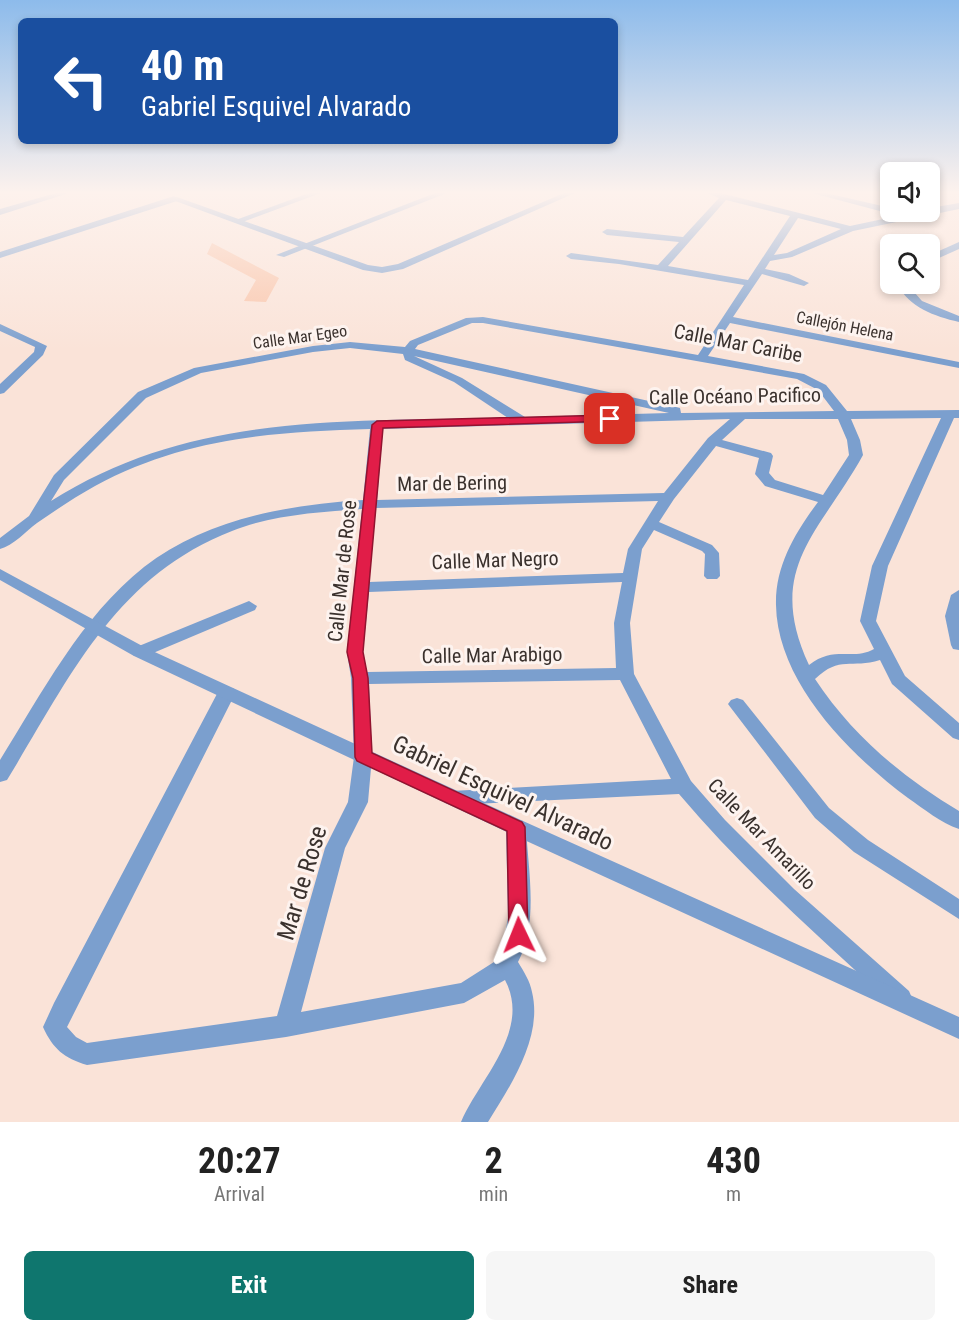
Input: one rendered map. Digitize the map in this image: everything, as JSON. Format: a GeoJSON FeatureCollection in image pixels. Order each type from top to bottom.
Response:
{"type":"FeatureCollection","features":[{"type":"Feature","properties":{"kind":"street"},"geometry":{"type":"LineString","coordinates":[[0,255],[30,245]]}},
{"type":"Feature","properties":{"kind":"street"},"geometry":{"type":"LineString","coordinates":[[281,255],[305,245]]}},
{"type":"Feature","properties":{"kind":"street"},"geometry":{"type":"LineString","coordinates":[[307,245],[366,268],[382,270],[400,267],[450,245]]}},
{"type":"Feature","properties":{"kind":"street"},"geometry":{"type":"LineString","coordinates":[[660,269],[681,245]]}},
{"type":"Feature","properties":{"kind":"street"},"geometry":{"type":"LineString","coordinates":[[701,358],[776,245]]}},
{"type":"Feature","properties":{"kind":"street"},"geometry":{"type":"LineString","coordinates":[[767,259],[789,255],[813,245]]}},
{"type":"Feature","properties":{"kind":"street"},"geometry":{"type":"LineString","coordinates":[[940,254],[958,245]]}},
{"type":"Feature","properties":{"kind":"street"},"geometry":{"type":"LineString","coordinates":[[571,256],[749,284]]}},
{"type":"Feature","properties":{"kind":"street"},"geometry":{"type":"LineString","coordinates":[[758,270],[786,276],[804,283]]}},
{"type":"Feature","properties":{"kind":"street"},"geometry":{"type":"LineString","coordinates":[[908,294],[917,302],[959,319]]}},
{"type":"Feature","properties":{"kind":"street","name":"Callejón Helena"},"geometry":{"type":"LineString","coordinates":[[726,319],[959,365]]}},
{"type":"Feature","properties":{"kind":"street","name":"Calle Mar Caribe"},"geometry":{"type":"LineString","coordinates":[[408,351],[414,343],[470,320],[701,358],[800,376],[814,382],[832,398],[851,431],[857,447],[856,454],[826,500],[789,565],[783,593],[793,655],[805,678],[829,713],[863,750],[909,789],[959,821]]}},
{"type":"Feature","properties":{"kind":"street"},"geometry":{"type":"LineString","coordinates":[[0,327],[41,346],[39,353],[0,390]]}},
{"type":"Feature","properties":{"kind":"street","name":"Calle Mar Egeo"},"geometry":{"type":"LineString","coordinates":[[33,518],[60,478],[142,395],[198,370],[314,349],[350,345],[408,351],[699,416]]}},
{"type":"Feature","properties":{"kind":"street"},"geometry":{"type":"LineString","coordinates":[[408,351],[410,358],[458,380],[522,421]]}},
{"type":"Feature","properties":{"kind":"street"},"geometry":{"type":"LineString","coordinates":[[954,414],[880,566],[868,621],[898,680],[959,733]]}},
{"type":"Feature","properties":{"kind":"street","name":"Calle Océano Pacifico"},"geometry":{"type":"LineString","coordinates":[[0,545],[33,518],[117,471],[175,449],[284,428],[699,416],[954,414]]}},
{"type":"Feature","properties":{"kind":"street","name":"Calle Mar Amarillo"},"geometry":{"type":"LineString","coordinates":[[740,417],[713,441],[668,496],[635,549],[622,623],[625,674],[684,786],[718,826],[786,895],[907,1004]]}},
{"type":"Feature","properties":{"kind":"street","name":"Calle Mar de Rose"},"geometry":{"type":"LineString","coordinates":[[363,757],[360,678],[355,652],[377,425]]}},
{"type":"Feature","properties":{"kind":"street"},"geometry":{"type":"LineString","coordinates":[[713,441],[766,456],[762,474],[770,483],[826,500]]}},
{"type":"Feature","properties":{"kind":"street","name":"Mar de Bering"},"geometry":{"type":"LineString","coordinates":[[0,775],[94,628],[149,571],[183,548],[211,535],[272,515],[370,503],[494,502],[668,496]]}},
{"type":"Feature","properties":{"kind":"street"},"geometry":{"type":"LineString","coordinates":[[650,523],[707,548],[712,553],[712,576]]}},
{"type":"Feature","properties":{"kind":"street","name":"Gabriel Esquivel Alvarado"},"geometry":{"type":"LineString","coordinates":[[0,574],[140,652],[452,798],[959,1028]]}},
{"type":"Feature","properties":{"kind":"street","name":"Calle Mar Negro"},"geometry":{"type":"LineString","coordinates":[[363,587],[629,577]]}},
{"type":"Feature","properties":{"kind":"street"},"geometry":{"type":"LineString","coordinates":[[959,595],[953,616],[959,645]]}},
{"type":"Feature","properties":{"kind":"street"},"geometry":{"type":"LineString","coordinates":[[140,652],[249,606]]}},
{"type":"Feature","properties":{"kind":"street"},"geometry":{"type":"LineString","coordinates":[[805,678],[828,660],[861,660],[872,658],[882,652]]}},
{"type":"Feature","properties":{"kind":"street","name":"Calle Mar Arabigo"},"geometry":{"type":"LineString","coordinates":[[360,678],[625,674]]}},
{"type":"Feature","properties":{"kind":"street"},"geometry":{"type":"LineString","coordinates":[[226,692],[55,1028],[60,1038],[71,1049],[87,1054],[286,1026],[464,993],[491,978],[507,962],[519,935],[516,827]]}},
{"type":"Feature","properties":{"kind":"street"},"geometry":{"type":"LineString","coordinates":[[736,704],[822,813],[861,846],[959,910]]}},
{"type":"Feature","properties":{"kind":"street","name":"Mar de Rose"},"geometry":{"type":"LineString","coordinates":[[286,1026],[335,848],[358,802],[363,757]]}},
{"type":"Feature","properties":{"kind":"street"},"geometry":{"type":"LineString","coordinates":[[452,798],[684,786]]}},
{"type":"Feature","properties":{"kind":"street"},"geometry":{"type":"LineString","coordinates":[[474,1122],[502,1078],[522,1026],[522,993],[507,962]]}},
{"type":"Feature","properties":{"kind":"building"},"geometry":{"type":"Polygon","coordinates":[[[211,245],[217,245],[279,278],[266,302],[244,301],[256,280],[207,254],[211,245]]]}},
{"type":"Feature","properties":{"kind":"route"},"geometry":{"type":"LineString","coordinates":[[519,935],[516,827],[363,757],[360,678],[355,652],[377,425],[610,419]]}}]}
